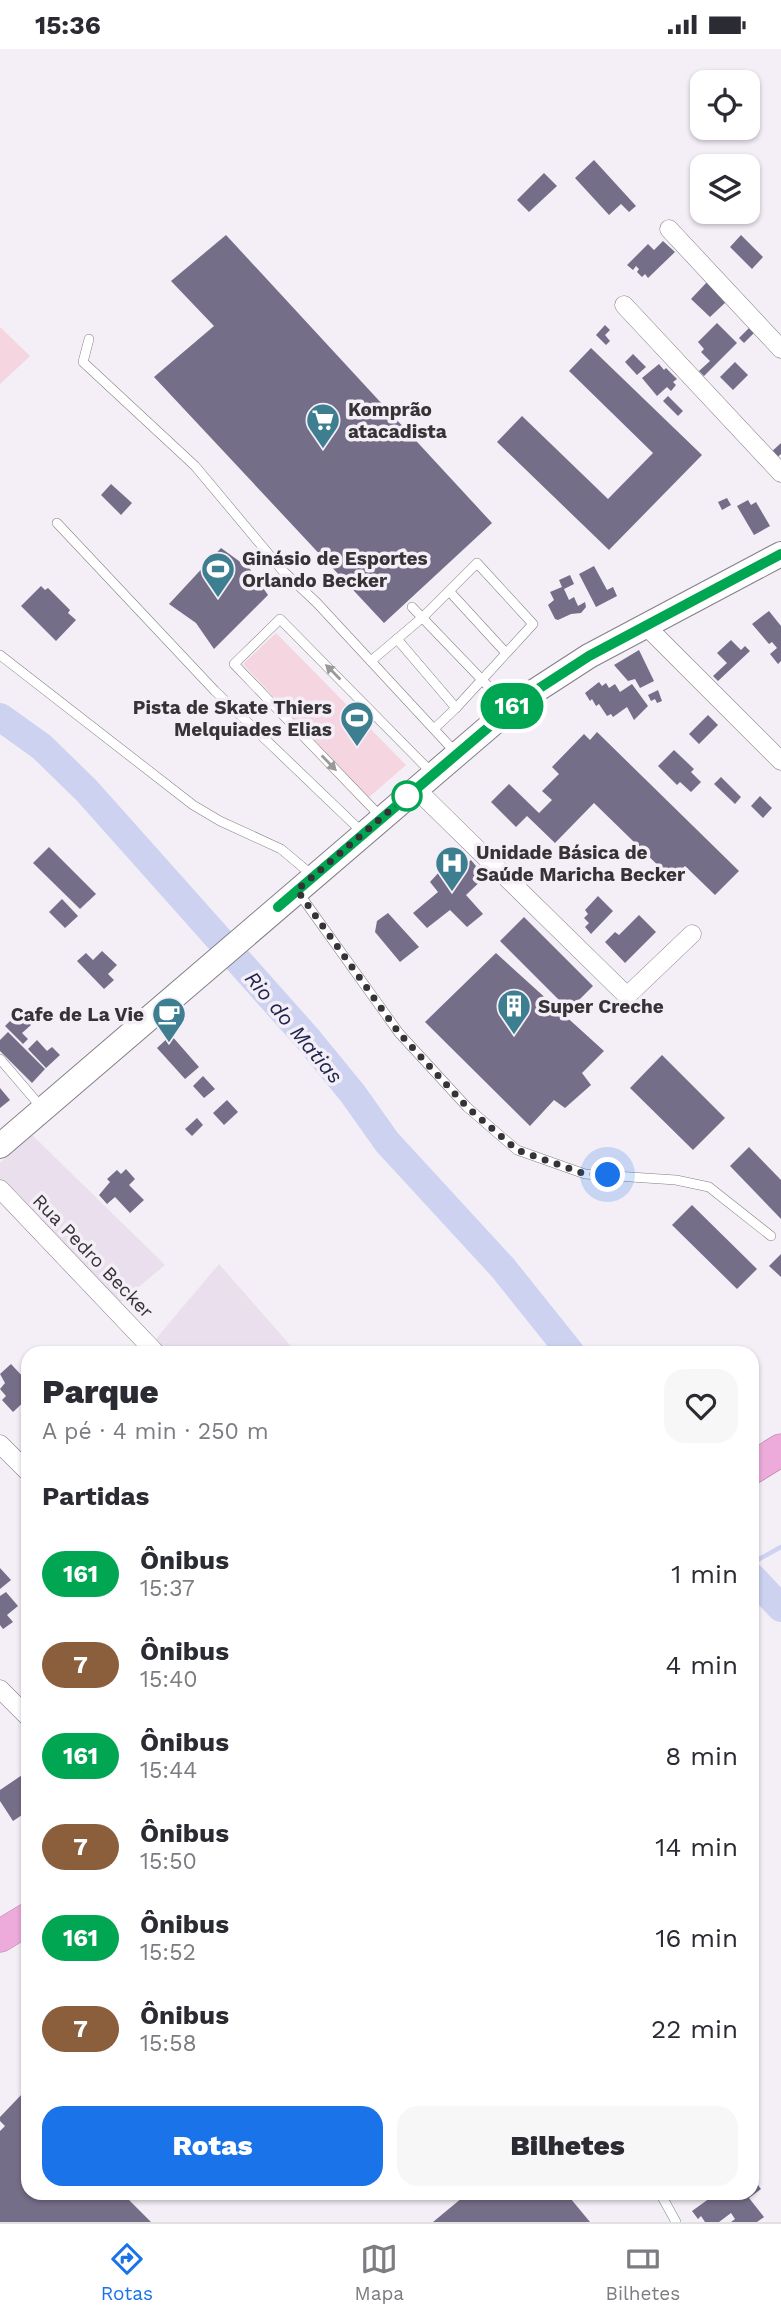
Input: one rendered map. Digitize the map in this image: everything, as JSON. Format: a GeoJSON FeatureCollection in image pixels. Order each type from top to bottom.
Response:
{"type":"FeatureCollection","features":[{"type":"Feature","properties":{"kind":"highway"},"geometry":{"type":"LineString","coordinates":[[759,1464],[781,1450]]}},
{"type":"Feature","properties":{"kind":"highway"},"geometry":{"type":"LineString","coordinates":[[0,1936],[21,1923]]}},
{"type":"Feature","properties":{"kind":"main road"},"geometry":{"type":"LineString","coordinates":[[0,1146],[510,708],[554,677],[781,554]]}},
{"type":"Feature","properties":{"kind":"street"},"geometry":{"type":"LineString","coordinates":[[668,229],[781,349]]}},
{"type":"Feature","properties":{"kind":"street"},"geometry":{"type":"LineString","coordinates":[[624,305],[781,473]]}},
{"type":"Feature","properties":{"kind":"street"},"geometry":{"type":"LineString","coordinates":[[646,626],[781,761]]}},
{"type":"Feature","properties":{"kind":"street"},"geometry":{"type":"LineString","coordinates":[[424,781],[626,996],[692,934]]}},
{"type":"Feature","properties":{"kind":"street","name":"Rua Pedro Becker"},"geometry":{"type":"LineString","coordinates":[[0,1189],[149,1346]]}},
{"type":"Feature","properties":{"kind":"street"},"geometry":{"type":"LineString","coordinates":[[0,1444],[21,1465]]}},
{"type":"Feature","properties":{"kind":"street"},"geometry":{"type":"LineString","coordinates":[[0,1689],[21,1710]]}},
{"type":"Feature","properties":{"kind":"lane"},"geometry":{"type":"LineString","coordinates":[[89,339],[83,362],[195,466],[282,570],[456,753]]}},
{"type":"Feature","properties":{"kind":"lane"},"geometry":{"type":"LineString","coordinates":[[57,523],[215,691],[363,834]]}},
{"type":"Feature","properties":{"kind":"lane"},"geometry":{"type":"LineString","coordinates":[[371,661],[423,617],[477,563],[533,624],[435,728]]}},
{"type":"Feature","properties":{"kind":"lane"},"geometry":{"type":"LineString","coordinates":[[450,592],[506,653]]}},
{"type":"Feature","properties":{"kind":"lane"},"geometry":{"type":"LineString","coordinates":[[412,607],[510,708]]}},
{"type":"Feature","properties":{"kind":"lane"},"geometry":{"type":"LineString","coordinates":[[382,817],[234,664],[280,619],[424,781]]}},
{"type":"Feature","properties":{"kind":"lane"},"geometry":{"type":"LineString","coordinates":[[397,639],[456,708]]}},
{"type":"Feature","properties":{"kind":"lane"},"geometry":{"type":"LineString","coordinates":[[0,655],[193,805],[220,821],[281,849],[306,883],[399,1033],[467,1107],[517,1150],[585,1174],[676,1180],[709,1187],[771,1236]]}},
{"type":"Feature","properties":{"kind":"lane"},"geometry":{"type":"LineString","coordinates":[[0,1059],[43,1109]]}},
{"type":"Feature","properties":{"kind":"lane"},"geometry":{"type":"LineString","coordinates":[[664,2200],[676,2222]]}},
{"type":"Feature","properties":{"kind":"shaded area"},"geometry":{"type":"Polygon","coordinates":[[[0,327],[30,356],[0,384],[0,327]]]}},
{"type":"Feature","properties":{"kind":"shaded area"},"geometry":{"type":"Polygon","coordinates":[[[276,633],[406,765],[368,798],[243,664],[276,633]]]}},
{"type":"Feature","properties":{"kind":"shaded area"},"geometry":{"type":"Polygon","coordinates":[[[32,1135],[165,1265],[118,1304],[0,1181],[0,1163],[32,1135]]]}},
{"type":"Feature","properties":{"kind":"shaded area"},"geometry":{"type":"Polygon","coordinates":[[[219,1264],[291,1346],[161,1346],[155,1340],[219,1264]]]}},
{"type":"Feature","properties":{"kind":"building"},"geometry":{"type":"Polygon","coordinates":[[[594,160],[636,206],[629,212],[621,204],[609,215],[575,178],[594,160]]]}},
{"type":"Feature","properties":{"kind":"building"},"geometry":{"type":"Polygon","coordinates":[[[544,173],[557,186],[529,212],[517,200],[544,173]]]}},
{"type":"Feature","properties":{"kind":"building","name":"Komprão atacadista"},"geometry":{"type":"Polygon","coordinates":[[[226,235],[492,523],[384,623],[154,377],[214,326],[171,281],[226,235]]]}},
{"type":"Feature","properties":{"kind":"building"},"geometry":{"type":"Polygon","coordinates":[[[741,235],[763,257],[752,269],[730,247],[741,235]]]}},
{"type":"Feature","properties":{"kind":"building"},"geometry":{"type":"Polygon","coordinates":[[[663,241],[675,252],[648,278],[637,272],[639,269],[636,266],[633,270],[627,265],[648,244],[654,250],[663,241]]]}},
{"type":"Feature","properties":{"kind":"building"},"geometry":{"type":"Polygon","coordinates":[[[707,282],[727,301],[710,317],[691,299],[707,282]]]}},
{"type":"Feature","properties":{"kind":"building"},"geometry":{"type":"Polygon","coordinates":[[[717,323],[737,343],[704,376],[699,371],[710,361],[701,352],[704,349],[698,342],[717,323]]]}},
{"type":"Feature","properties":{"kind":"building"},"geometry":{"type":"Polygon","coordinates":[[[605,325],[610,330],[605,335],[610,341],[606,345],[596,335],[605,325]]]}},
{"type":"Feature","properties":{"kind":"building"},"geometry":{"type":"Polygon","coordinates":[[[750,327],[755,332],[744,343],[739,338],[750,327]]]}},
{"type":"Feature","properties":{"kind":"building"},"geometry":{"type":"Polygon","coordinates":[[[591,348],[702,455],[609,550],[497,442],[522,416],[608,499],[653,453],[569,371],[591,348]]]}},
{"type":"Feature","properties":{"kind":"building"},"geometry":{"type":"Polygon","coordinates":[[[633,354],[646,367],[637,375],[625,362],[633,354]]]}},
{"type":"Feature","properties":{"kind":"building"},"geometry":{"type":"Polygon","coordinates":[[[735,362],[748,375],[733,390],[720,377],[735,362]]]}},
{"type":"Feature","properties":{"kind":"building"},"geometry":{"type":"Polygon","coordinates":[[[659,364],[677,379],[673,382],[676,385],[671,391],[667,387],[657,396],[642,378],[659,364]]]}},
{"type":"Feature","properties":{"kind":"building"},"geometry":{"type":"Polygon","coordinates":[[[668,396],[683,411],[678,416],[663,401],[668,396]]]}},
{"type":"Feature","properties":{"kind":"building"},"geometry":{"type":"Polygon","coordinates":[[[781,443],[781,454],[774,460],[769,454],[781,443]]]}},
{"type":"Feature","properties":{"kind":"building"},"geometry":{"type":"Polygon","coordinates":[[[111,484],[132,503],[121,515],[101,495],[111,484]]]}},
{"type":"Feature","properties":{"kind":"building"},"geometry":{"type":"Polygon","coordinates":[[[727,498],[731,505],[722,510],[718,502],[727,498]]]}},
{"type":"Feature","properties":{"kind":"building"},"geometry":{"type":"Polygon","coordinates":[[[748,500],[751,505],[756,502],[770,526],[754,535],[737,506],[748,500]]]}},
{"type":"Feature","properties":{"kind":"building","name":"Ginásio de Esportes Orlando Becker"},"geometry":{"type":"Polygon","coordinates":[[[221,548],[250,569],[268,595],[214,649],[196,623],[169,604],[221,548]]]}},
{"type":"Feature","properties":{"kind":"building"},"geometry":{"type":"Polygon","coordinates":[[[594,566],[607,590],[613,587],[617,596],[596,607],[579,574],[594,566]]]}},
{"type":"Feature","properties":{"kind":"building"},"geometry":{"type":"Polygon","coordinates":[[[570,575],[574,584],[564,589],[569,600],[574,597],[578,606],[585,602],[586,607],[581,613],[558,620],[548,605],[554,600],[550,592],[562,587],[559,580],[570,575]]]}},
{"type":"Feature","properties":{"kind":"building"},"geometry":{"type":"Polygon","coordinates":[[[41,586],[45,590],[48,588],[76,620],[56,641],[21,606],[41,586]]]}},
{"type":"Feature","properties":{"kind":"building"},"geometry":{"type":"Polygon","coordinates":[[[769,611],[781,626],[781,661],[778,664],[770,654],[777,648],[772,642],[769,644],[752,624],[769,611]]]}},
{"type":"Feature","properties":{"kind":"building"},"geometry":{"type":"Polygon","coordinates":[[[731,640],[741,650],[745,646],[750,651],[718,681],[713,676],[727,663],[717,653],[731,640]]]}},
{"type":"Feature","properties":{"kind":"building"},"geometry":{"type":"Polygon","coordinates":[[[639,650],[654,681],[640,688],[635,679],[628,681],[614,665],[639,650]]]}},
{"type":"Feature","properties":{"kind":"building"},"geometry":{"type":"Polygon","coordinates":[[[599,682],[602,686],[606,683],[609,688],[615,684],[620,692],[632,684],[648,706],[634,720],[627,707],[613,717],[611,714],[607,716],[599,704],[596,706],[585,693],[599,682]]]}},
{"type":"Feature","properties":{"kind":"building"},"geometry":{"type":"Polygon","coordinates":[[[658,690],[662,701],[651,701],[648,695],[658,690]]]}},
{"type":"Feature","properties":{"kind":"building"},"geometry":{"type":"Polygon","coordinates":[[[708,715],[718,725],[699,744],[689,734],[708,715]]]}},
{"type":"Feature","properties":{"kind":"building"},"geometry":{"type":"Polygon","coordinates":[[[597,732],[739,871],[715,895],[685,866],[672,879],[594,803],[555,843],[527,816],[516,827],[491,802],[509,784],[539,813],[552,800],[542,791],[559,774],[552,767],[584,734],[590,740],[597,732]]]}},
{"type":"Feature","properties":{"kind":"building"},"geometry":{"type":"Polygon","coordinates":[[[674,750],[694,769],[691,772],[701,782],[691,792],[680,782],[677,785],[658,766],[674,750]]]}},
{"type":"Feature","properties":{"kind":"building"},"geometry":{"type":"Polygon","coordinates":[[[721,777],[741,797],[735,804],[714,784],[721,777]]]}},
{"type":"Feature","properties":{"kind":"building"},"geometry":{"type":"Polygon","coordinates":[[[760,796],[772,808],[763,818],[751,806],[760,796]]]}},
{"type":"Feature","properties":{"kind":"building"},"geometry":{"type":"Polygon","coordinates":[[[49,847],[96,894],[80,909],[33,863],[49,847]]]}},
{"type":"Feature","properties":{"kind":"building","name":"Unidade Básica de Saúde Maricha Becker"},"geometry":{"type":"Polygon","coordinates":[[[471,860],[485,877],[466,895],[483,914],[467,927],[450,910],[427,928],[413,913],[438,892],[430,882],[441,870],[451,878],[471,860]]]}},
{"type":"Feature","properties":{"kind":"building"},"geometry":{"type":"Polygon","coordinates":[[[598,896],[613,911],[591,934],[585,927],[589,923],[584,918],[588,914],[585,910],[598,896]]]}},
{"type":"Feature","properties":{"kind":"building"},"geometry":{"type":"Polygon","coordinates":[[[62,899],[78,916],[65,928],[49,912],[62,899]]]}},
{"type":"Feature","properties":{"kind":"building"},"geometry":{"type":"Polygon","coordinates":[[[388,913],[419,947],[400,962],[375,932],[377,921],[388,913]]]}},
{"type":"Feature","properties":{"kind":"building"},"geometry":{"type":"Polygon","coordinates":[[[639,915],[656,932],[625,963],[605,942],[615,932],[619,935],[639,915]]]}},
{"type":"Feature","properties":{"kind":"building"},"geometry":{"type":"Polygon","coordinates":[[[524,917],[593,986],[569,1010],[500,941],[524,917]]]}},
{"type":"Feature","properties":{"kind":"building"},"geometry":{"type":"Polygon","coordinates":[[[102,951],[117,965],[108,974],[114,980],[104,989],[77,961],[86,953],[93,960],[102,951]]]}},
{"type":"Feature","properties":{"kind":"building","name":"Super Creche"},"geometry":{"type":"Polygon","coordinates":[[[496,953],[604,1051],[582,1073],[591,1085],[565,1108],[554,1100],[530,1126],[425,1022],[496,953]]]}},
{"type":"Feature","properties":{"kind":"building"},"geometry":{"type":"Polygon","coordinates":[[[18,1013],[31,1025],[22,1033],[28,1039],[23,1044],[5,1026],[18,1013]]]}},
{"type":"Feature","properties":{"kind":"building"},"geometry":{"type":"Polygon","coordinates":[[[8,1032],[45,1069],[32,1083],[0,1051],[0,1040],[8,1032]]]}},
{"type":"Feature","properties":{"kind":"building"},"geometry":{"type":"Polygon","coordinates":[[[171,1035],[199,1067],[185,1079],[157,1048],[171,1035]]]}},
{"type":"Feature","properties":{"kind":"building"},"geometry":{"type":"Polygon","coordinates":[[[37,1040],[47,1051],[52,1047],[60,1055],[46,1068],[28,1049],[37,1040]]]}},
{"type":"Feature","properties":{"kind":"building"},"geometry":{"type":"Polygon","coordinates":[[[662,1055],[725,1118],[693,1150],[630,1088],[662,1055]]]}},
{"type":"Feature","properties":{"kind":"building"},"geometry":{"type":"Polygon","coordinates":[[[203,1076],[215,1089],[204,1098],[193,1086],[203,1076]]]}},
{"type":"Feature","properties":{"kind":"building"},"geometry":{"type":"Polygon","coordinates":[[[0,1088],[10,1100],[0,1108],[0,1088]]]}},
{"type":"Feature","properties":{"kind":"building"},"geometry":{"type":"Polygon","coordinates":[[[227,1100],[238,1112],[224,1125],[213,1113],[227,1100]]]}},
{"type":"Feature","properties":{"kind":"building"},"geometry":{"type":"Polygon","coordinates":[[[197,1118],[203,1125],[192,1136],[185,1129],[197,1118]]]}},
{"type":"Feature","properties":{"kind":"building"},"geometry":{"type":"Polygon","coordinates":[[[749,1147],[781,1180],[781,1219],[730,1166],[749,1147]]]}},
{"type":"Feature","properties":{"kind":"building"},"geometry":{"type":"Polygon","coordinates":[[[126,1169],[135,1179],[129,1185],[144,1200],[130,1213],[115,1197],[107,1204],[99,1195],[110,1182],[107,1179],[117,1170],[121,1174],[126,1169]]]}},
{"type":"Feature","properties":{"kind":"building"},"geometry":{"type":"Polygon","coordinates":[[[692,1205],[757,1269],[737,1289],[672,1225],[692,1205]]]}},
{"type":"Feature","properties":{"kind":"building"},"geometry":{"type":"Polygon","coordinates":[[[781,1254],[781,1277],[769,1266],[781,1254]]]}},
{"type":"Feature","properties":{"kind":"building"},"geometry":{"type":"Polygon","coordinates":[[[11,1364],[21,1375],[21,1405],[13,1412],[2,1400],[6,1396],[0,1389],[5,1383],[0,1374],[11,1364]]]}},
{"type":"Feature","properties":{"kind":"building"},"geometry":{"type":"Polygon","coordinates":[[[0,1568],[11,1580],[0,1589],[0,1568]]]}},
{"type":"Feature","properties":{"kind":"building"},"geometry":{"type":"Polygon","coordinates":[[[6,1592],[18,1606],[7,1615],[13,1622],[3,1629],[0,1625],[0,1596],[6,1592]]]}},
{"type":"Feature","properties":{"kind":"building"},"geometry":{"type":"Polygon","coordinates":[[[21,1776],[21,1816],[13,1821],[0,1801],[0,1790],[21,1776]]]}},
{"type":"Feature","properties":{"kind":"building"},"geometry":{"type":"Polygon","coordinates":[[[21,2095],[21,2200],[129,2200],[151,2222],[0,2222],[0,2131],[5,2126],[0,2117],[21,2095]]]}},
{"type":"Feature","properties":{"kind":"building"},"geometry":{"type":"Polygon","coordinates":[[[460,2200],[572,2200],[590,2222],[433,2222],[460,2200]]]}},
{"type":"Feature","properties":{"kind":"building"},"geometry":{"type":"Polygon","coordinates":[[[707,2200],[751,2200],[764,2217],[757,2222],[731,2222],[735,2219],[731,2213],[719,2222],[705,2222],[701,2216],[698,2219],[692,2211],[707,2200]]]}},
{"type":"Feature","properties":{"kind":"waterway","name":"Rio do Matias"},"geometry":{"type":"LineString","coordinates":[[0,717],[42,747],[87,791],[308,1039],[353,1094],[387,1142],[503,1268],[565,1346]]}},
{"type":"Feature","properties":{"kind":"waterway"},"geometry":{"type":"LineString","coordinates":[[759,1559],[781,1547]]}},
{"type":"Feature","properties":{"kind":"waterway","name":"Rio do Matias"},"geometry":{"type":"LineString","coordinates":[[759,1584],[781,1608]]}},
{"type":"Feature","properties":{"kind":"bus line","name":"161"},"geometry":{"type":"LineString","coordinates":[[278,907],[518,702],[589,656],[781,554]]}},
{"type":"Feature","properties":{"kind":"place","name":"Komprão atacadista"},"geometry":{"type":"Point","coordinates":[323,450]}},
{"type":"Feature","properties":{"kind":"place","name":"Ginásio de Esportes Orlando Becker"},"geometry":{"type":"Point","coordinates":[218,599]}},
{"type":"Feature","properties":{"kind":"place","name":"Pista de Skate Thiers Melquiades Elias"},"geometry":{"type":"Point","coordinates":[357,748]}},
{"type":"Feature","properties":{"kind":"place","name":"Unidade Básica de Saúde Maricha Becker"},"geometry":{"type":"Point","coordinates":[452,893]}},
{"type":"Feature","properties":{"kind":"place","name":"Super Creche"},"geometry":{"type":"Point","coordinates":[514,1036]}},
{"type":"Feature","properties":{"kind":"place","name":"Cafe de La Vie"},"geometry":{"type":"Point","coordinates":[169,1044]}},
{"type":"Feature","properties":{"kind":"route"},"geometry":{"type":"LineString","coordinates":[[407,796],[297,890],[399,1033],[467,1107],[517,1150],[585,1174],[608,1175]]}}]}
